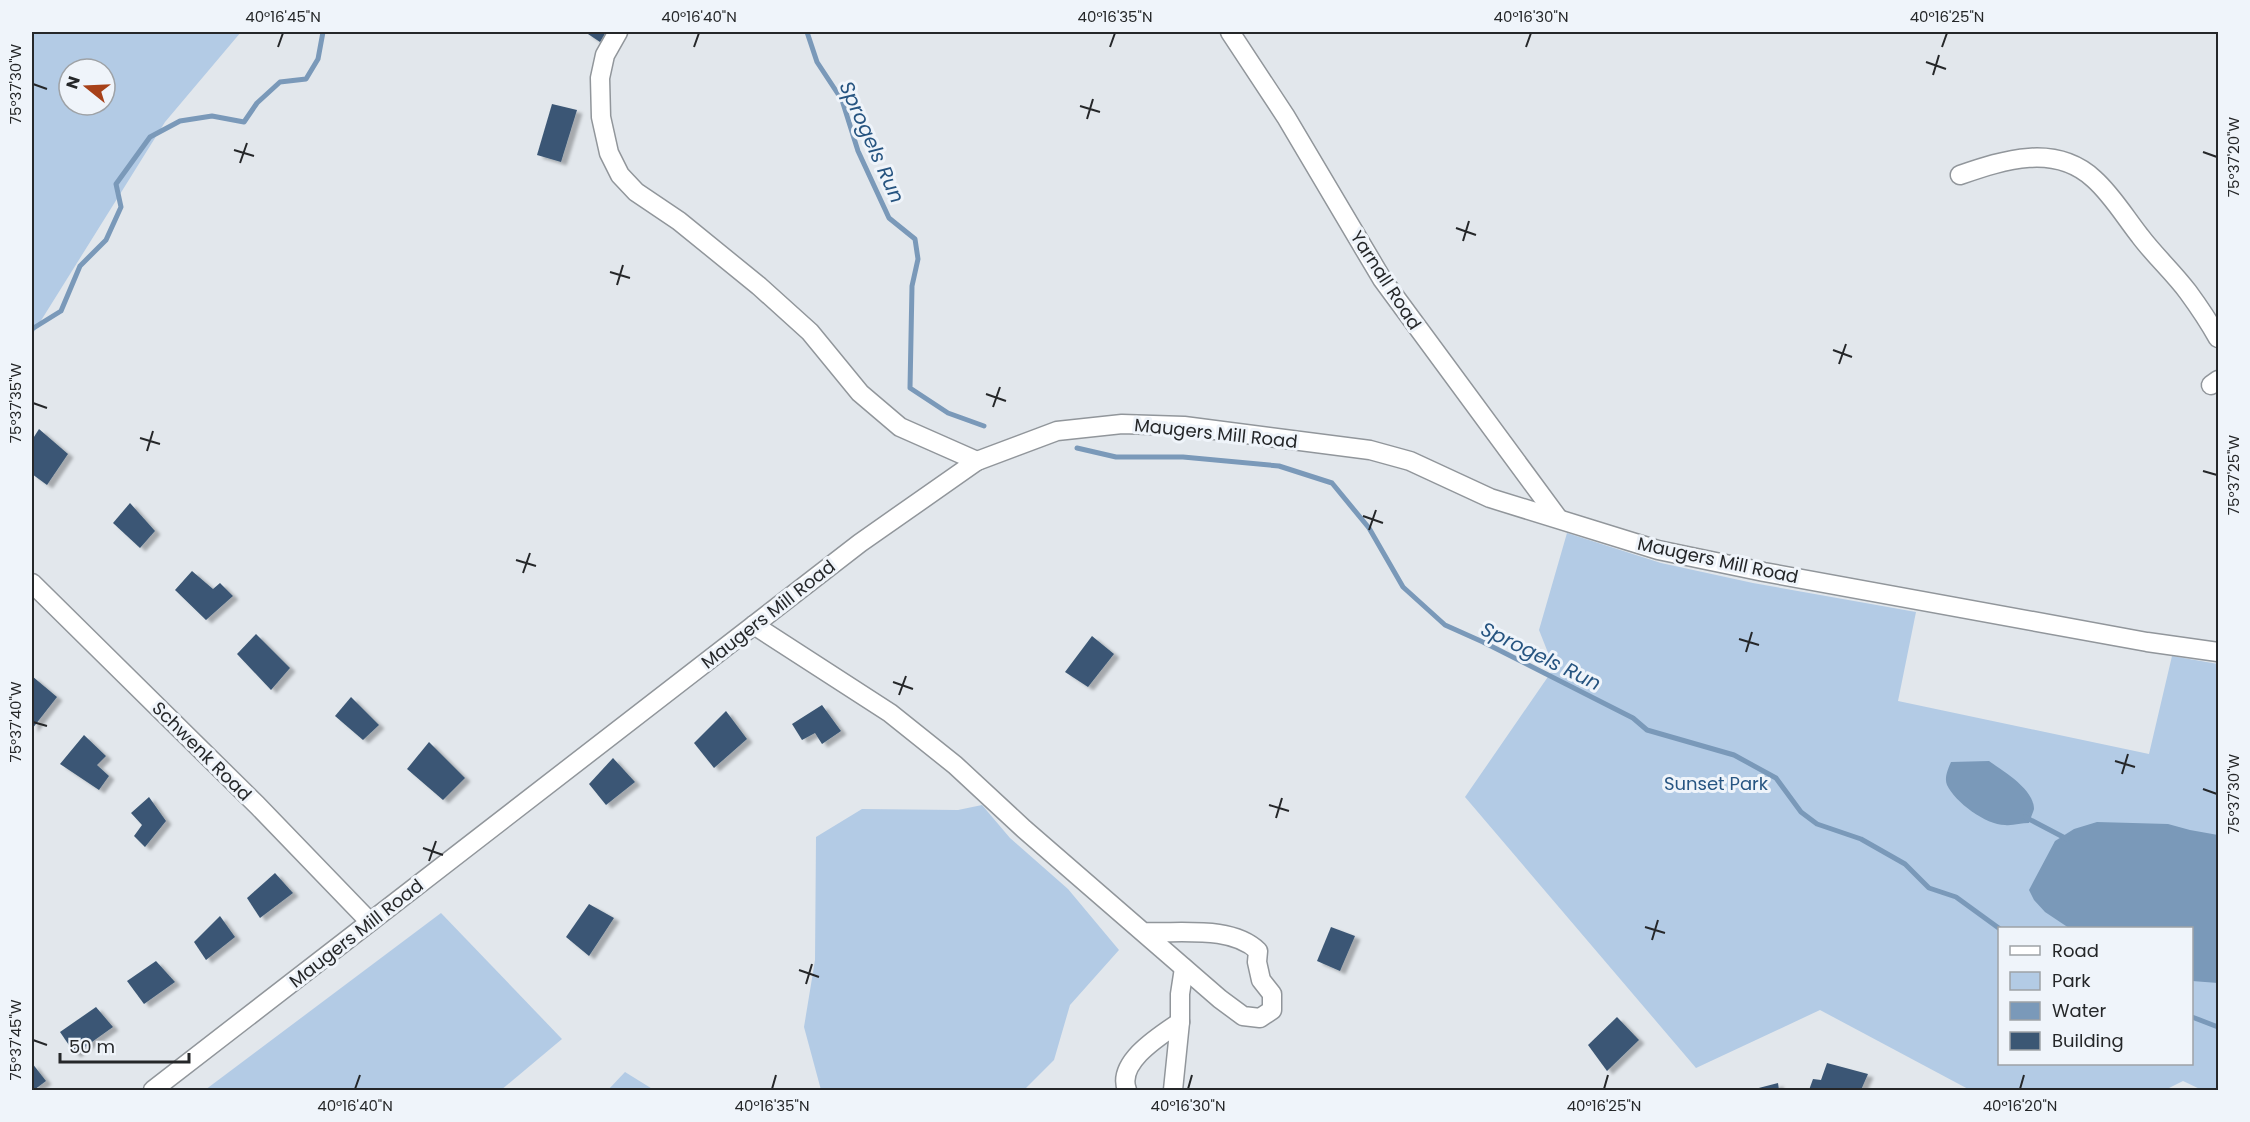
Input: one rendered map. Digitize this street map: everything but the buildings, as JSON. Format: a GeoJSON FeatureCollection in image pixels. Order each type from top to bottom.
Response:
{"type":"FeatureCollection","features":[{"type":"Feature","properties":{"kind":"street"},"geometry":{"type":"LineString","coordinates":[[618,32],[605,55],[600,78],[601,117],[609,153],[620,175],[636,192],[679,221],[759,286],[810,332],[860,393],[900,427],[976,461]]}},
{"type":"Feature","properties":{"kind":"street","name":"Yarnall Road"},"geometry":{"type":"LineString","coordinates":[[1230,32],[1286,117],[1382,279],[1558,518]]}},
{"type":"Feature","properties":{"kind":"street"},"geometry":{"type":"LineString","coordinates":[[1960,175],[2003,161],[2041,156],[2064,161],[2080,168],[2102,187],[2140,237],[2187,291],[2218,338]]}},
{"type":"Feature","properties":{"kind":"street","name":"Maugers Mill Road"},"geometry":{"type":"LineString","coordinates":[[153,1090],[860,543],[976,461],[1058,431],[1122,423],[1184,426],[1370,450],[1410,461],[1490,498],[1658,550],[1764,572],[2147,642],[2218,652]]}},
{"type":"Feature","properties":{"kind":"street","name":"Schwenk Road"},"geometry":{"type":"LineString","coordinates":[[32,583],[257,805],[370,922]]}},
{"type":"Feature","properties":{"kind":"street"},"geometry":{"type":"LineString","coordinates":[[754,625],[890,713],[955,765],[1040,843],[1220,999],[1243,1016],[1260,1018],[1272,1010],[1272,994],[1261,980],[1257,962],[1258,951],[1249,942],[1202,932],[1143,932]]}},
{"type":"Feature","properties":{"kind":"street"},"geometry":{"type":"LineString","coordinates":[[1173,1090],[1184,968]]}},
{"type":"Feature","properties":{"kind":"street"},"geometry":{"type":"LineString","coordinates":[[1127,1090],[1125,1080],[1130,1065],[1150,1042],[1180,1022]]}},
{"type":"Feature","properties":{"kind":"green space"},"geometry":{"type":"Polygon","coordinates":[[[32,32],[241,32],[165,122],[32,335],[32,32]]]}},
{"type":"Feature","properties":{"kind":"green space","name":"Sunset Park"},"geometry":{"type":"Polygon","coordinates":[[[1567,533],[1661,563],[1753,583],[1916,612],[1898,701],[2149,754],[2172,656],[2218,664],[2218,1090],[2202,1090],[2183,1081],[2165,1090],[1970,1090],[1820,1010],[1696,1068],[1465,797],[1554,668],[1539,630],[1567,533]]]}},
{"type":"Feature","properties":{"kind":"green space"},"geometry":{"type":"Polygon","coordinates":[[[982,805],[1010,838],[1068,889],[1119,950],[1070,1005],[1054,1060],[1024,1090],[821,1090],[804,1027],[815,960],[816,837],[862,809],[958,810],[982,805]]]}},
{"type":"Feature","properties":{"kind":"green space"},"geometry":{"type":"Polygon","coordinates":[[[441,913],[562,1039],[501,1090],[205,1090],[441,913]]]}},
{"type":"Feature","properties":{"kind":"green space"},"geometry":{"type":"Polygon","coordinates":[[[625,1072],[654,1090],[608,1090],[625,1072]]]}},
{"type":"Feature","properties":{"kind":"water"},"geometry":{"type":"Polygon","coordinates":[[[1989,761],[2017,781],[2029,794],[2034,809],[2029,823],[2008,825],[1989,821],[1964,805],[1951,792],[1946,779],[1951,762],[1989,761]]]}},
{"type":"Feature","properties":{"kind":"water"},"geometry":{"type":"Polygon","coordinates":[[[2097,822],[2168,824],[2218,835],[2218,983],[2193,981],[2193,927],[2068,927],[2045,912],[2034,900],[2029,890],[2055,841],[2074,829],[2097,822]]]}},
{"type":"Feature","properties":{"kind":"waterway"},"geometry":{"type":"LineString","coordinates":[[32,329],[61,311],[80,266],[106,240],[121,207],[116,184],[150,137],[180,121],[212,116],[244,122],[257,103],[280,82],[306,79],[318,59],[323,32]]}},
{"type":"Feature","properties":{"kind":"waterway","name":"Sprogels Run"},"geometry":{"type":"LineString","coordinates":[[807,32],[817,62],[842,100],[858,151],[889,218],[915,239],[918,259],[912,286],[910,388],[948,413],[984,426]]}},
{"type":"Feature","properties":{"kind":"waterway","name":"Sprogels Run"},"geometry":{"type":"LineString","coordinates":[[1077,448],[1116,457],[1183,457],[1279,466],[1332,483],[1369,528],[1403,587],[1445,625],[1633,718],[1647,730],[1734,755],[1776,778],[1801,812],[1817,824],[1861,839],[1905,864],[1929,888],[1956,897],[1998,928]]}},
{"type":"Feature","properties":{"kind":"waterway"},"geometry":{"type":"LineString","coordinates":[[2025,817],[2067,839]]}},
{"type":"Feature","properties":{"kind":"waterway","name":"Sprogels Run"},"geometry":{"type":"LineString","coordinates":[[2193,1017],[2218,1027]]}}]}
